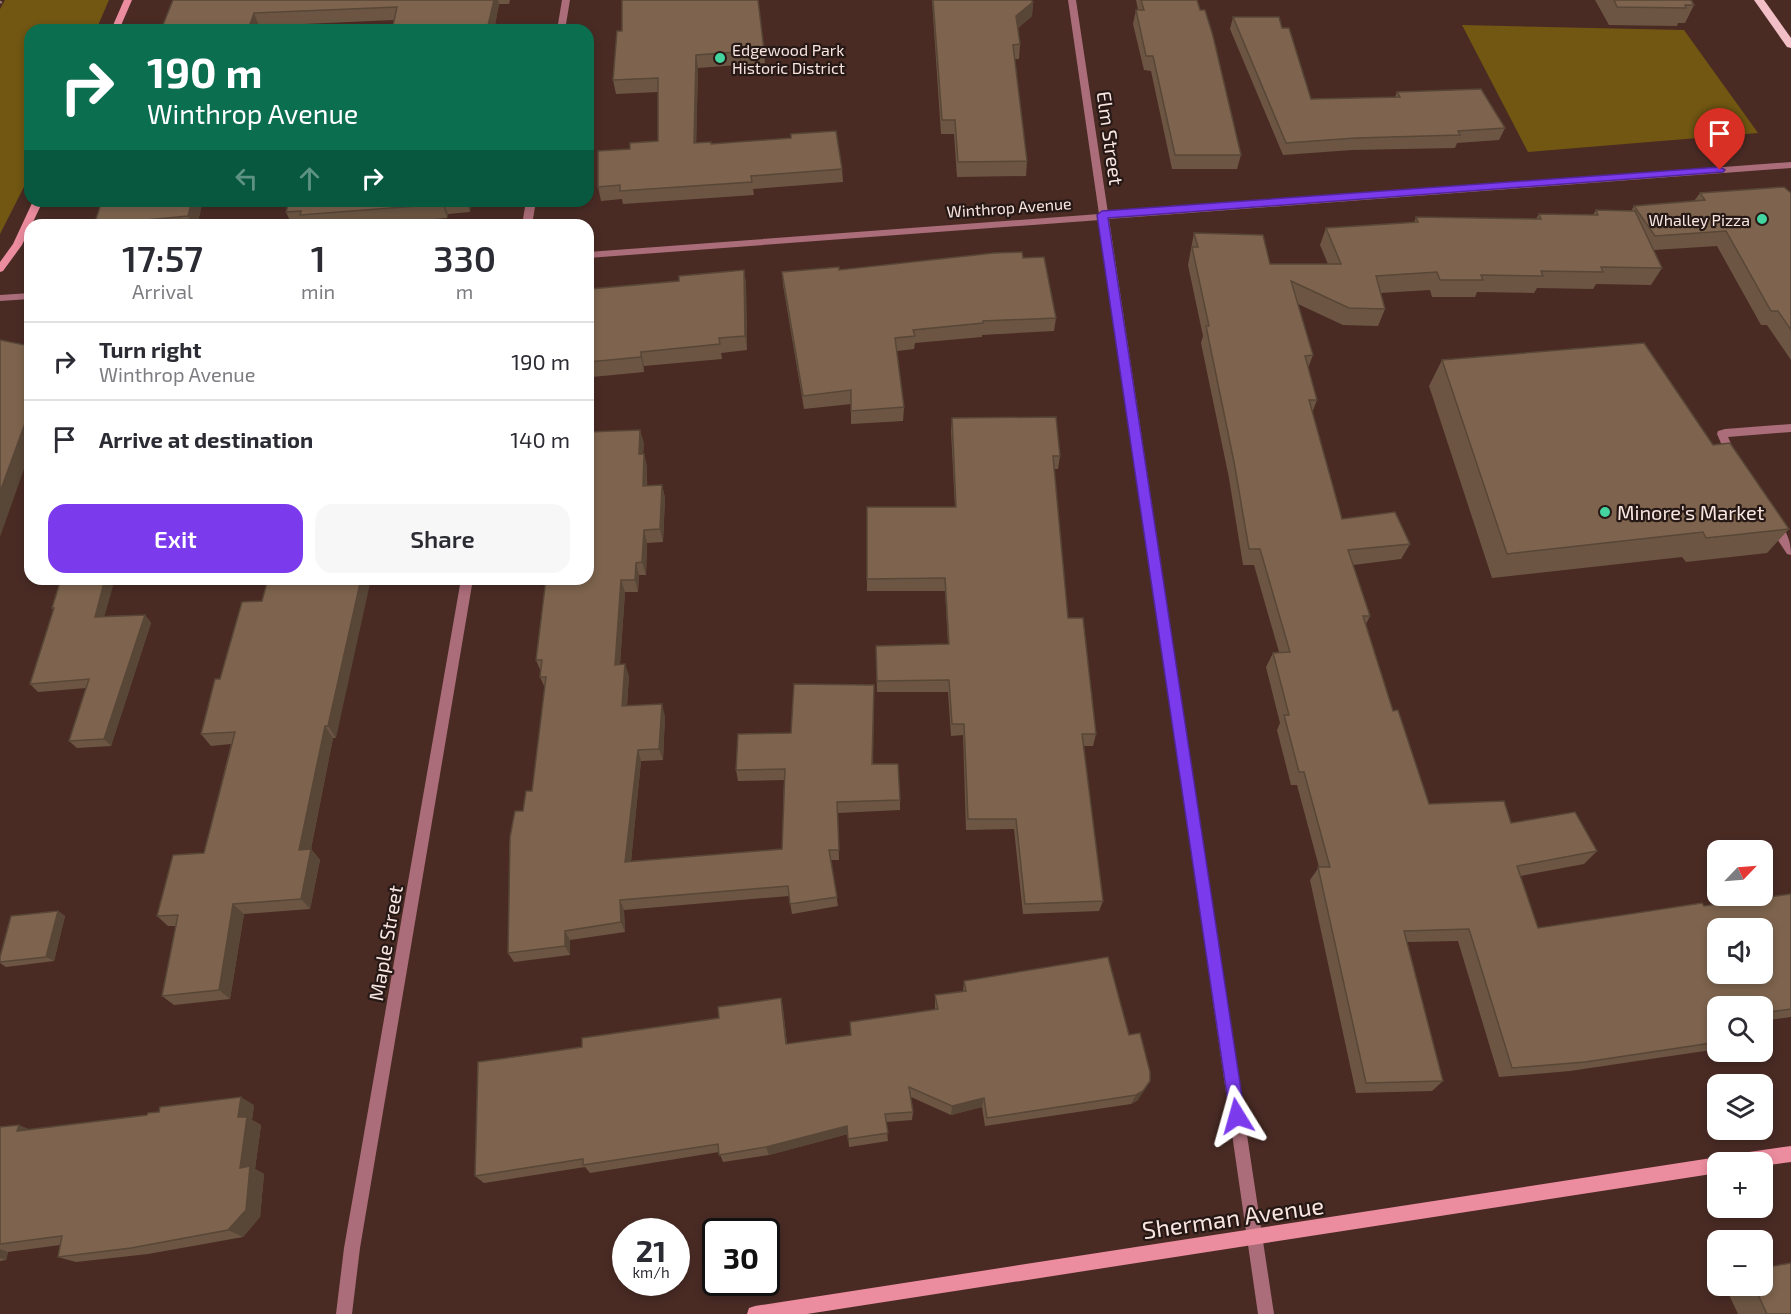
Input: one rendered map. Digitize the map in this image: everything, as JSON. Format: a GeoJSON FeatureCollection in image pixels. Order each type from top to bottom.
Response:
{"type":"FeatureCollection","features":[{"type":"Feature","properties":{"kind":"main road"},"geometry":{"type":"LineString","coordinates":[[118,24],[128,0]]}},
{"type":"Feature","properties":{"kind":"main road"},"geometry":{"type":"LineString","coordinates":[[1759,0],[1791,45]]}},
{"type":"Feature","properties":{"kind":"main road"},"geometry":{"type":"LineString","coordinates":[[0,269],[24,230]]}},
{"type":"Feature","properties":{"kind":"main road"},"geometry":{"type":"LineString","coordinates":[[1773,1157],[1791,1154]]}},
{"type":"Feature","properties":{"kind":"main road","name":"Sherman Avenue"},"geometry":{"type":"LineString","coordinates":[[755,1314],[1707,1167]]}},
{"type":"Feature","properties":{"kind":"street"},"geometry":{"type":"LineString","coordinates":[[562,24],[566,0]]}},
{"type":"Feature","properties":{"kind":"street","name":"Elm Street"},"geometry":{"type":"LineString","coordinates":[[1072,0],[1266,1314]]}},
{"type":"Feature","properties":{"kind":"street","name":"Winthrop Avenue"},"geometry":{"type":"LineString","coordinates":[[594,255],[1791,165]]}},
{"type":"Feature","properties":{"kind":"street"},"geometry":{"type":"LineString","coordinates":[[0,298],[24,296]]}},
{"type":"Feature","properties":{"kind":"street"},"geometry":{"type":"LineString","coordinates":[[1736,462],[1722,434],[1791,428]]}},
{"type":"Feature","properties":{"kind":"street"},"geometry":{"type":"LineString","coordinates":[[1766,511],[1791,551]]}},
{"type":"Feature","properties":{"kind":"street","name":"Maple Street"},"geometry":{"type":"LineString","coordinates":[[344,1314],[356,1225],[466,585]]}},
{"type":"Feature","properties":{"kind":"shaded area"},"geometry":{"type":"Polygon","coordinates":[[[5,0],[109,0],[99,24],[24,24],[24,187],[0,234],[0,9],[5,0]]]}},
{"type":"Feature","properties":{"kind":"shaded area"},"geometry":{"type":"Polygon","coordinates":[[[1462,25],[1684,30],[1758,133],[1528,152],[1462,25]]]}},
{"type":"Feature","properties":{"kind":"building"},"geometry":{"type":"Polygon","coordinates":[[[173,0],[494,0],[488,24],[393,24],[397,7],[254,13],[250,24],[163,24],[173,0]]]}},
{"type":"Feature","properties":{"kind":"building"},"geometry":{"type":"Polygon","coordinates":[[[622,0],[758,0],[764,50],[696,55],[694,143],[711,142],[711,144],[791,138],[791,134],[836,131],[842,169],[751,176],[752,182],[620,191],[620,185],[598,187],[598,151],[630,149],[630,143],[658,141],[658,78],[613,80],[617,31],[622,31],[622,0]]]}},
{"type":"Feature","properties":{"kind":"building"},"geometry":{"type":"Polygon","coordinates":[[[933,0],[1031,0],[1033,2],[1016,16],[1020,44],[1013,45],[1027,161],[958,162],[955,120],[942,120],[933,0]]]}},
{"type":"Feature","properties":{"kind":"building"},"geometry":{"type":"Polygon","coordinates":[[[1141,0],[1197,0],[1200,10],[1205,10],[1241,155],[1175,155],[1153,56],[1146,56],[1136,10],[1144,10],[1141,0]]]}},
{"type":"Feature","properties":{"kind":"building"},"geometry":{"type":"Polygon","coordinates":[[[1614,0],[1691,0],[1694,5],[1685,5],[1686,8],[1617,7],[1614,0]]]}},
{"type":"Feature","properties":{"kind":"building"},"geometry":{"type":"Polygon","coordinates":[[[1233,17],[1279,17],[1282,28],[1289,28],[1311,99],[1400,97],[1397,92],[1481,89],[1505,128],[1458,131],[1460,135],[1286,143],[1233,17]]]}},
{"type":"Feature","properties":{"kind":"building"},"geometry":{"type":"Polygon","coordinates":[[[1784,187],[1791,193],[1791,330],[1778,311],[1771,311],[1726,231],[1655,236],[1634,206],[1705,200],[1700,193],[1784,187]]]}},
{"type":"Feature","properties":{"kind":"building"},"geometry":{"type":"Polygon","coordinates":[[[100,207],[190,207],[188,216],[157,219],[96,219],[100,207]]]}},
{"type":"Feature","properties":{"kind":"building"},"geometry":{"type":"Polygon","coordinates":[[[287,207],[404,207],[300,215],[301,211],[286,212],[287,207]]]}},
{"type":"Feature","properties":{"kind":"building"},"geometry":{"type":"Polygon","coordinates":[[[1596,210],[1635,211],[1662,268],[1601,267],[1603,272],[1541,271],[1543,276],[1481,275],[1483,280],[1440,280],[1437,272],[1376,276],[1385,309],[1349,308],[1291,281],[1313,355],[1305,356],[1317,400],[1309,400],[1342,519],[1395,512],[1410,544],[1348,550],[1370,616],[1363,616],[1393,711],[1398,710],[1429,804],[1504,801],[1511,823],[1575,812],[1597,851],[1517,866],[1538,928],[1702,903],[1704,906],[1773,906],[1773,896],[1791,894],[1791,1009],[1773,1012],[1773,996],[1707,996],[1707,1044],[1585,1062],[1512,1068],[1469,929],[1404,931],[1443,1081],[1366,1083],[1318,867],[1330,867],[1304,772],[1299,772],[1284,715],[1289,715],[1273,653],[1290,652],[1260,549],[1249,549],[1206,326],[1209,326],[1192,247],[1198,247],[1194,233],[1263,235],[1270,264],[1341,264],[1326,228],[1418,222],[1416,217],[1541,219],[1539,214],[1598,215],[1596,210]]]}},
{"type":"Feature","properties":{"kind":"building"},"geometry":{"type":"Polygon","coordinates":[[[1022,252],[1023,258],[1044,257],[1056,318],[983,321],[983,323],[913,330],[915,336],[895,338],[904,407],[851,411],[851,390],[803,396],[782,272],[839,267],[839,270],[1022,252]]]}},
{"type":"Feature","properties":{"kind":"building"},"geometry":{"type":"Polygon","coordinates":[[[744,270],[745,336],[719,338],[720,344],[641,352],[641,357],[594,361],[594,289],[679,281],[679,276],[744,270]]]}},
{"type":"Feature","properties":{"kind":"building"},"geometry":{"type":"Polygon","coordinates":[[[0,340],[24,345],[24,426],[0,492],[0,340]]]}},
{"type":"Feature","properties":{"kind":"building","name":"Minore's Market"},"geometry":{"type":"Polygon","coordinates":[[[1644,343],[1713,445],[1730,443],[1789,529],[1706,538],[1703,532],[1507,554],[1442,360],[1644,343]]]}},
{"type":"Feature","properties":{"kind":"building"},"geometry":{"type":"Polygon","coordinates":[[[1056,417],[1060,456],[1053,456],[1068,618],[1083,618],[1096,734],[1082,734],[1103,901],[1025,904],[1016,819],[968,819],[964,724],[952,724],[949,680],[877,681],[876,646],[949,644],[945,578],[867,579],[867,507],[956,507],[952,418],[1056,417]]]}},
{"type":"Feature","properties":{"kind":"building"},"geometry":{"type":"Polygon","coordinates":[[[640,430],[639,454],[644,454],[643,486],[662,485],[660,529],[644,530],[642,562],[636,563],[635,580],[621,580],[615,665],[625,664],[622,706],[662,704],[659,749],[638,750],[625,862],[782,849],[785,769],[736,770],[738,734],[791,733],[794,684],[874,685],[872,764],[898,764],[900,800],[837,802],[839,850],[829,850],[837,897],[790,904],[788,886],[620,900],[621,922],[565,931],[565,946],[508,953],[510,837],[515,811],[523,811],[526,791],[532,791],[546,677],[540,677],[542,660],[536,660],[545,585],[594,585],[594,432],[640,430]]]}},
{"type":"Feature","properties":{"kind":"building"},"geometry":{"type":"Polygon","coordinates":[[[59,585],[103,585],[95,617],[145,615],[104,739],[69,741],[89,679],[30,684],[54,608],[52,608],[59,585]]]}},
{"type":"Feature","properties":{"kind":"building"},"geometry":{"type":"Polygon","coordinates":[[[266,585],[360,585],[328,726],[325,726],[299,850],[311,849],[301,899],[233,904],[219,990],[162,996],[178,915],[157,916],[173,855],[204,853],[235,732],[201,734],[215,679],[220,679],[242,602],[262,601],[266,585]]]}},
{"type":"Feature","properties":{"kind":"building"},"geometry":{"type":"Polygon","coordinates":[[[58,911],[46,957],[0,962],[11,916],[58,911]]]}},
{"type":"Feature","properties":{"kind":"building"},"geometry":{"type":"Polygon","coordinates":[[[1108,957],[1129,1035],[1140,1033],[1150,1072],[1150,1081],[1143,1091],[1136,1095],[987,1118],[984,1098],[952,1106],[909,1087],[913,1112],[885,1114],[888,1133],[848,1139],[847,1126],[766,1147],[719,1155],[718,1144],[583,1165],[583,1159],[475,1176],[478,1062],[582,1047],[582,1038],[719,1018],[718,1007],[781,998],[786,1044],[851,1035],[850,1022],[938,1009],[935,995],[966,991],[964,981],[1108,957]]]}},
{"type":"Feature","properties":{"kind":"building"},"geometry":{"type":"Polygon","coordinates":[[[241,1097],[238,1117],[247,1117],[240,1168],[250,1166],[246,1210],[228,1230],[131,1248],[58,1257],[62,1236],[0,1244],[0,1127],[19,1125],[17,1131],[147,1115],[159,1112],[160,1107],[241,1097]]]}},
{"type":"Feature","properties":{"kind":"building"},"geometry":{"type":"Polygon","coordinates":[[[1791,1263],[1791,1314],[1767,1314],[1759,1296],[1773,1296],[1773,1266],[1791,1263]]]}},
{"type":"Feature","properties":{"kind":"place","name":"Edgewood Park Historic District"},"geometry":{"type":"Point","coordinates":[720,58]}},
{"type":"Feature","properties":{"kind":"place","name":"Whalley Pizza"},"geometry":{"type":"Point","coordinates":[1762,219]}},
{"type":"Feature","properties":{"kind":"place","name":"Minore's Market"},"geometry":{"type":"Point","coordinates":[1605,512]}},
{"type":"Feature","properties":{"kind":"route"},"geometry":{"type":"LineString","coordinates":[[1237,1116],[1102,215],[1720,170]]}}]}
